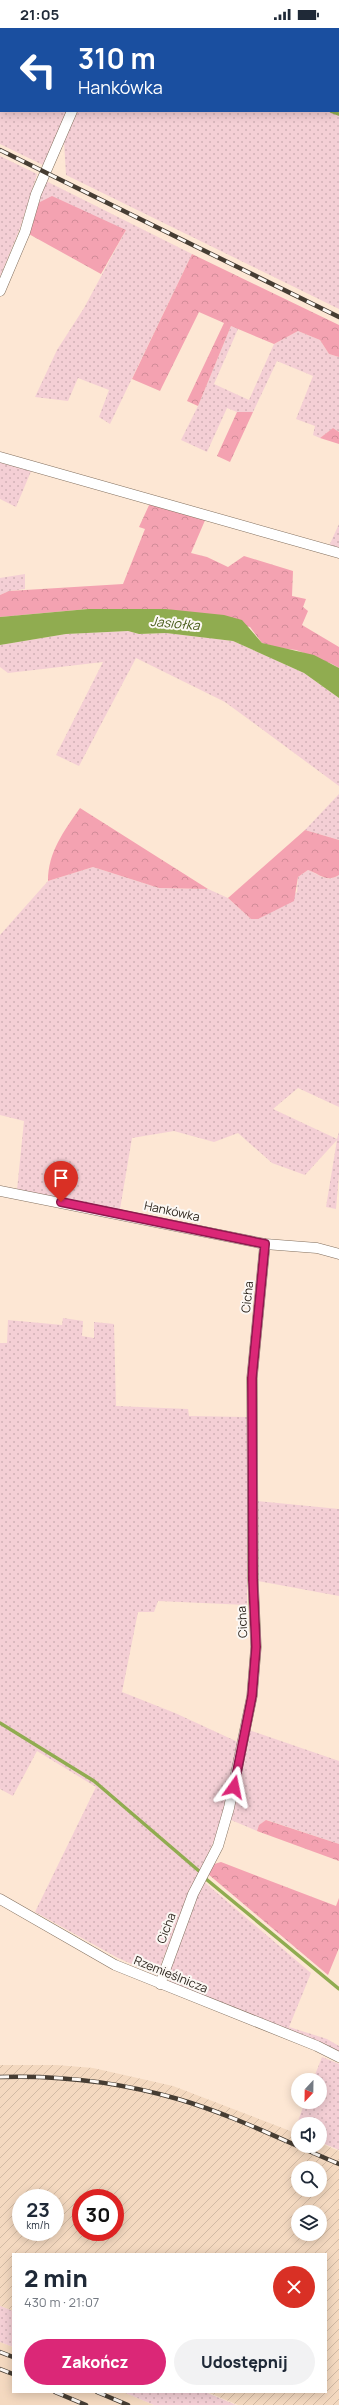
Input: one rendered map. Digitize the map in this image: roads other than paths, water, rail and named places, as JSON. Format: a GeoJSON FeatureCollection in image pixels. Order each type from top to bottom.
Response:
{"type":"FeatureCollection","features":[{"type":"Feature","properties":{"kind":"street"},"geometry":{"type":"LineString","coordinates":[[0,291],[25,232],[41,183],[72,112]]}},
{"type":"Feature","properties":{"kind":"street"},"geometry":{"type":"LineString","coordinates":[[0,457],[339,553]]}},
{"type":"Feature","properties":{"kind":"street","name":"Hankówka"},"geometry":{"type":"LineString","coordinates":[[0,1191],[265,1244],[317,1248],[339,1254]]}},
{"type":"Feature","properties":{"kind":"street","name":"Cicha"},"geometry":{"type":"LineString","coordinates":[[160,1984],[193,1894],[218,1846],[229,1808],[252,1696],[256,1647],[253,1580],[252,1378],[265,1244]]}},
{"type":"Feature","properties":{"kind":"street","name":"Rzemieślnicza"},"geometry":{"type":"LineString","coordinates":[[0,1899],[115,1964],[160,1984],[317,2046],[339,2057]]}},
{"type":"Feature","properties":{"kind":"water","name":"Jasiołka"},"geometry":{"type":"Polygon","coordinates":[[[88,609],[166,609],[224,615],[242,620],[262,643],[314,655],[339,668],[339,698],[304,673],[233,641],[166,633],[139,634],[128,631],[66,634],[0,645],[0,617],[88,609]]]}},
{"type":"Feature","properties":{"kind":"waterway"},"geometry":{"type":"LineString","coordinates":[[334,112],[339,114]]}},
{"type":"Feature","properties":{"kind":"waterway"},"geometry":{"type":"LineString","coordinates":[[0,1723],[94,1781],[199,1871]]}},
{"type":"Feature","properties":{"kind":"waterway"},"geometry":{"type":"LineString","coordinates":[[206,1879],[339,1989]]}},
{"type":"Feature","properties":{"kind":"railway"},"geometry":{"type":"LineString","coordinates":[[0,150],[339,317]]}},
{"type":"Feature","properties":{"kind":"railway"},"geometry":{"type":"LineString","coordinates":[[0,2077],[45,2077],[90,2081],[156,2093],[199,2105],[339,2164]]}},
{"type":"Feature","properties":{"kind":"railway"},"geometry":{"type":"LineString","coordinates":[[0,2352],[12,2357]]}},
{"type":"Feature","properties":{"kind":"railway"},"geometry":{"type":"LineString","coordinates":[[0,2369],[12,2374]]}},
{"type":"Feature","properties":{"kind":"railway"},"geometry":{"type":"LineString","coordinates":[[57,2393],[86,2405]]}},
{"type":"Feature","properties":{"kind":"railway"},"geometry":{"type":"LineString","coordinates":[[99,2393],[128,2405]]}}]}
